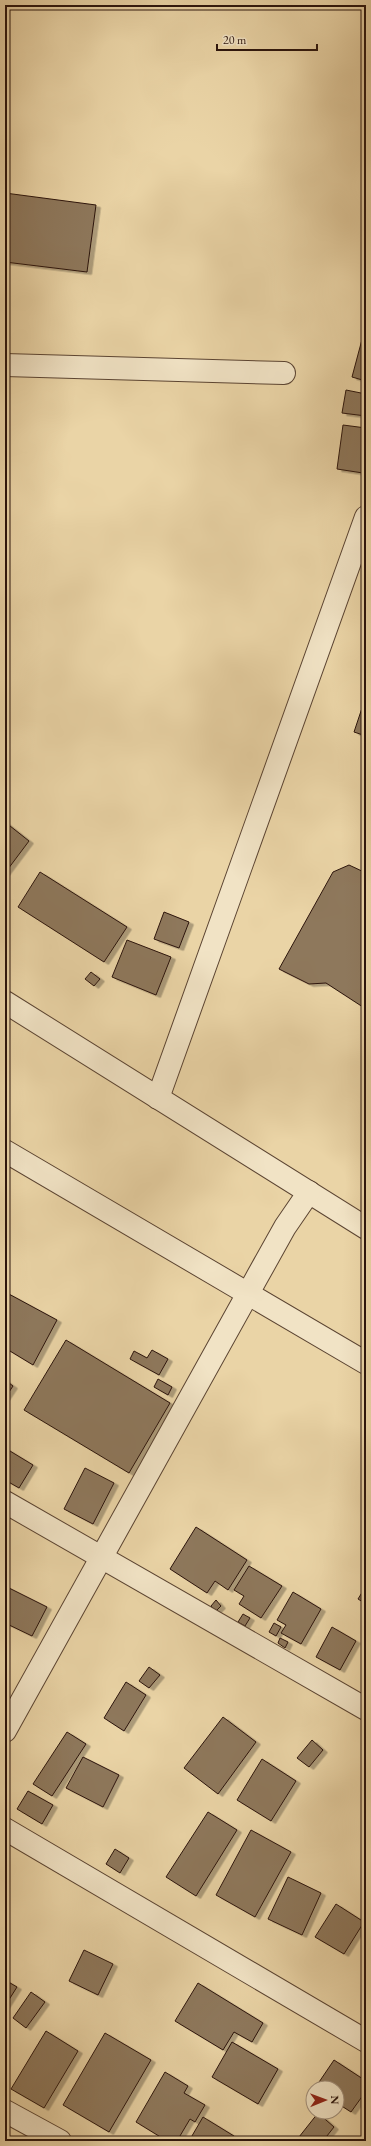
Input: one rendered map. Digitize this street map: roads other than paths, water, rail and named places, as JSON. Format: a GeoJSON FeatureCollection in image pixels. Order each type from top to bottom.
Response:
{"type":"FeatureCollection","features":[{"type":"Feature","properties":{"kind":"street"},"geometry":{"type":"LineString","coordinates":[[5,365],[284,373]]}},
{"type":"Feature","properties":{"kind":"street"},"geometry":{"type":"LineString","coordinates":[[158,1098],[366,517]]}},
{"type":"Feature","properties":{"kind":"street"},"geometry":{"type":"LineString","coordinates":[[5,1002],[366,1228]]}},
{"type":"Feature","properties":{"kind":"street"},"geometry":{"type":"LineString","coordinates":[[5,1151],[252,1286],[366,1363]]}},
{"type":"Feature","properties":{"kind":"street"},"geometry":{"type":"LineString","coordinates":[[5,1730],[285,1227],[309,1192]]}},
{"type":"Feature","properties":{"kind":"street"},"geometry":{"type":"LineString","coordinates":[[5,1502],[366,1709]]}},
{"type":"Feature","properties":{"kind":"street"},"geometry":{"type":"LineString","coordinates":[[5,1829],[366,2041]]}},
{"type":"Feature","properties":{"kind":"street"},"geometry":{"type":"LineString","coordinates":[[5,2111],[60,2141]]}}]}
